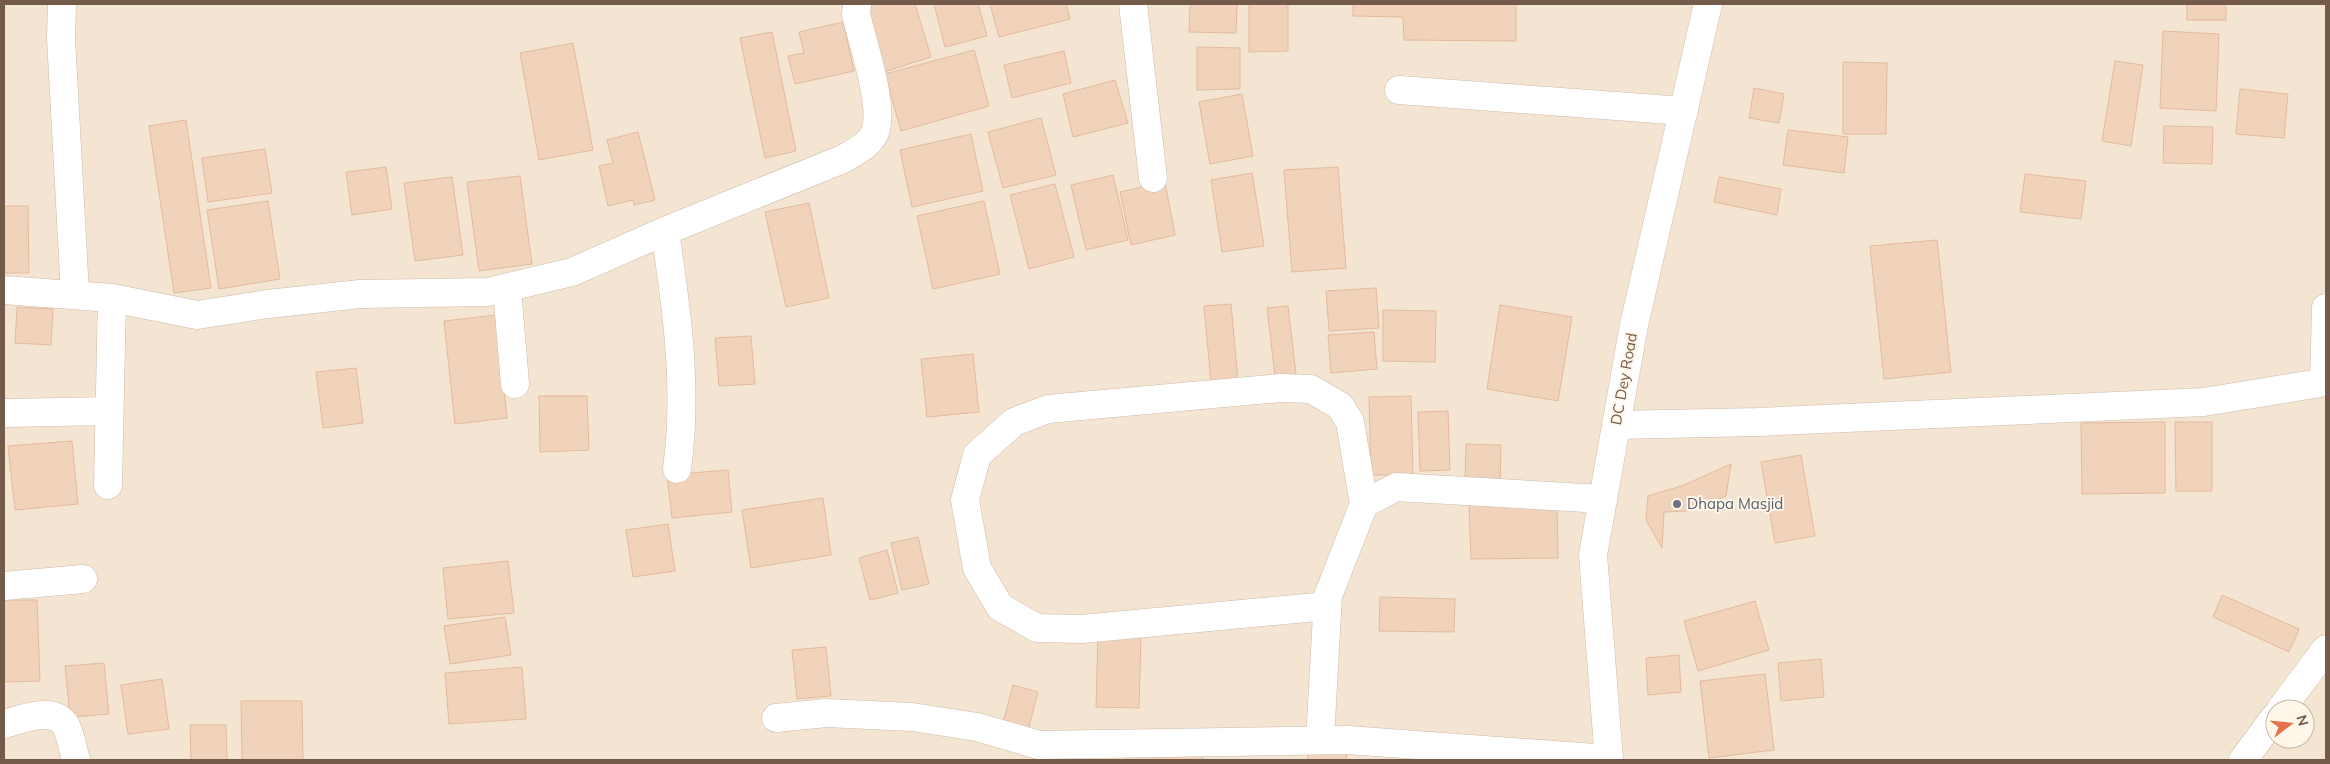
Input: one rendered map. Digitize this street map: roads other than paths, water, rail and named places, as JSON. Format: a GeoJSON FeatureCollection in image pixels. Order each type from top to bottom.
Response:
{"type":"FeatureCollection","features":[{"type":"Feature","properties":{"kind":"street"},"geometry":{"type":"LineString","coordinates":[[62,4],[61,38],[75,294]]}},
{"type":"Feature","properties":{"kind":"street"},"geometry":{"type":"LineString","coordinates":[[4,290],[112,298],[198,315],[268,304],[360,294],[488,292],[572,272],[665,231],[843,159],[863,148],[875,132],[879,107],[856,14],[858,4]]}},
{"type":"Feature","properties":{"kind":"street"},"geometry":{"type":"LineString","coordinates":[[1133,4],[1134,28],[1153,178]]}},
{"type":"Feature","properties":{"kind":"street","name":"DC Dey Road"},"geometry":{"type":"LineString","coordinates":[[1609,760],[1593,555],[1634,326],[1708,4]]}},
{"type":"Feature","properties":{"kind":"street"},"geometry":{"type":"LineString","coordinates":[[1399,90],[1684,111]]}},
{"type":"Feature","properties":{"kind":"street"},"geometry":{"type":"LineString","coordinates":[[665,231],[679,330],[682,372],[682,430],[677,469]]}},
{"type":"Feature","properties":{"kind":"street"},"geometry":{"type":"LineString","coordinates":[[507,289],[515,384]]}},
{"type":"Feature","properties":{"kind":"street"},"geometry":{"type":"LineString","coordinates":[[108,485],[112,298]]}},
{"type":"Feature","properties":{"kind":"street"},"geometry":{"type":"LineString","coordinates":[[1616,425],[1768,421],[2204,402],[2325,382],[2326,308]]}},
{"type":"Feature","properties":{"kind":"street"},"geometry":{"type":"LineString","coordinates":[[1320,740],[1328,596],[1364,504],[1350,422],[1340,406],[1311,389],[1281,388],[1048,409],[1014,422],[977,455],[966,500],[977,568],[1000,607],[1037,628],[1082,629],[1327,606]]}},
{"type":"Feature","properties":{"kind":"street"},"geometry":{"type":"LineString","coordinates":[[4,413],[109,411]]}},
{"type":"Feature","properties":{"kind":"street"},"geometry":{"type":"LineString","coordinates":[[1364,504],[1396,487],[1603,499]]}},
{"type":"Feature","properties":{"kind":"street"},"geometry":{"type":"LineString","coordinates":[[4,586],[83,579]]}},
{"type":"Feature","properties":{"kind":"street"},"geometry":{"type":"LineString","coordinates":[[2288,699],[2326,649]]}},
{"type":"Feature","properties":{"kind":"street"},"geometry":{"type":"LineString","coordinates":[[776,718],[826,713],[912,717],[978,726],[1039,745],[1269,751],[1320,740],[1348,740],[1609,760]]}},
{"type":"Feature","properties":{"kind":"street"},"geometry":{"type":"LineString","coordinates":[[4,724],[46,715],[55,716],[66,727],[76,760]]}},
{"type":"Feature","properties":{"kind":"street"},"geometry":{"type":"LineString","coordinates":[[2243,760],[2265,730]]}},
{"type":"Feature","properties":{"kind":"place","name":"Dhapa Masjid"},"geometry":{"type":"Point","coordinates":[1677,504]}}]}
